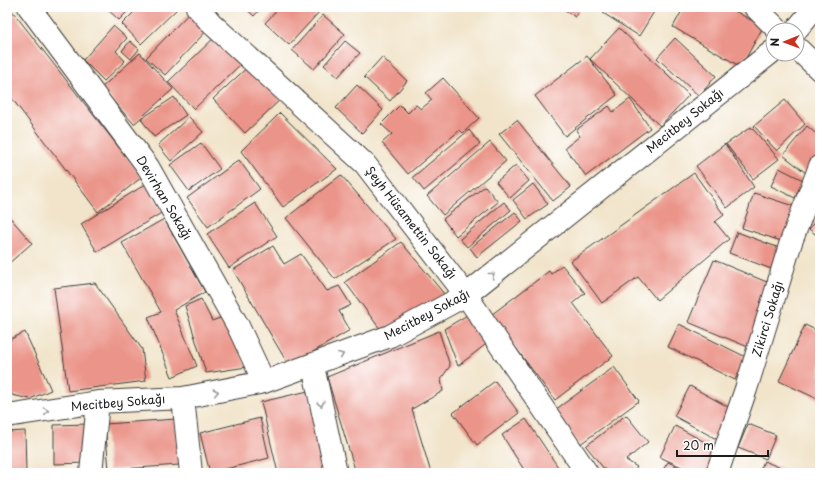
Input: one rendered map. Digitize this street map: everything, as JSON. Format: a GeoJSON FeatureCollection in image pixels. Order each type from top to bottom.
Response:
{"type":"FeatureCollection","features":[{"type":"Feature","properties":{"kind":"street","name":"Devirhan Sokağı"},"geometry":{"type":"LineString","coordinates":[[29,7],[148,167],[238,326],[264,382]]}},
{"type":"Feature","properties":{"kind":"street","name":"Şeyh Hüsamettin Sokağı"},"geometry":{"type":"LineString","coordinates":[[197,7],[211,23],[365,164],[466,295],[586,473]]}},
{"type":"Feature","properties":{"kind":"street"},"geometry":{"type":"LineString","coordinates":[[755,7],[770,22]]}},
{"type":"Feature","properties":{"kind":"street"},"geometry":{"type":"LineString","coordinates":[[803,22],[815,7]]}},
{"type":"Feature","properties":{"kind":"street"},"geometry":{"type":"LineString","coordinates":[[805,56],[820,70]]}},
{"type":"Feature","properties":{"kind":"street","name":"Meсitbey Sokağı"},"geometry":{"type":"LineString","coordinates":[[8,415],[98,402],[183,398],[264,382],[313,366],[390,336],[466,295],[765,57]]}},
{"type":"Feature","properties":{"kind":"street","name":"Zikirci Sokağı"},"geometry":{"type":"LineString","coordinates":[[717,473],[746,389],[791,242],[820,166]]}},
{"type":"Feature","properties":{"kind":"street"},"geometry":{"type":"LineString","coordinates":[[313,366],[336,473]]}},
{"type":"Feature","properties":{"kind":"street"},"geometry":{"type":"LineString","coordinates":[[183,398],[191,473]]}},
{"type":"Feature","properties":{"kind":"street"},"geometry":{"type":"LineString","coordinates":[[91,473],[98,402]]}},
{"type":"Feature","properties":{"kind":"building"},"geometry":{"type":"Polygon","coordinates":[[[7,7],[9,7],[142,177],[98,212],[10,96],[7,99],[7,7]]]}},
{"type":"Feature","properties":{"kind":"building"},"geometry":{"type":"Polygon","coordinates":[[[105,7],[132,7],[119,20],[105,7]]]}},
{"type":"Feature","properties":{"kind":"building"},"geometry":{"type":"Polygon","coordinates":[[[139,7],[179,7],[141,44],[122,24],[139,7]]]}},
{"type":"Feature","properties":{"kind":"building"},"geometry":{"type":"Polygon","coordinates":[[[244,7],[262,7],[254,16],[244,7]]]}},
{"type":"Feature","properties":{"kind":"building"},"geometry":{"type":"Polygon","coordinates":[[[280,7],[315,7],[320,11],[289,45],[265,23],[280,7]]]}},
{"type":"Feature","properties":{"kind":"building"},"geometry":{"type":"Polygon","coordinates":[[[561,7],[581,7],[575,17],[561,7]]]}},
{"type":"Feature","properties":{"kind":"building"},"geometry":{"type":"Polygon","coordinates":[[[606,7],[657,7],[639,36],[603,13],[606,7]]]}},
{"type":"Feature","properties":{"kind":"building"},"geometry":{"type":"Polygon","coordinates":[[[684,7],[728,7],[763,27],[741,67],[673,27],[684,7]]]}},
{"type":"Feature","properties":{"kind":"building"},"geometry":{"type":"Polygon","coordinates":[[[194,8],[211,26],[165,75],[146,58],[194,8]]]}},
{"type":"Feature","properties":{"kind":"building"},"geometry":{"type":"Polygon","coordinates":[[[323,15],[345,34],[314,69],[292,50],[323,15]]]}},
{"type":"Feature","properties":{"kind":"building"},"geometry":{"type":"Polygon","coordinates":[[[113,26],[127,38],[116,51],[125,61],[104,81],[83,60],[113,26]]]}},
{"type":"Feature","properties":{"kind":"building"},"geometry":{"type":"Polygon","coordinates":[[[619,28],[689,95],[660,126],[590,59],[619,28]]]}},
{"type":"Feature","properties":{"kind":"building"},"geometry":{"type":"Polygon","coordinates":[[[217,35],[243,62],[194,109],[168,82],[217,35]]]}},
{"type":"Feature","properties":{"kind":"building"},"geometry":{"type":"Polygon","coordinates":[[[675,38],[716,76],[699,96],[657,58],[675,38]]]}},
{"type":"Feature","properties":{"kind":"building"},"geometry":{"type":"Polygon","coordinates":[[[130,41],[139,49],[131,59],[122,51],[130,41]]]}},
{"type":"Feature","properties":{"kind":"building"},"geometry":{"type":"Polygon","coordinates":[[[345,41],[360,53],[338,77],[324,65],[345,41]]]}},
{"type":"Feature","properties":{"kind":"building"},"geometry":{"type":"Polygon","coordinates":[[[140,53],[173,89],[134,124],[101,88],[140,53]]]}},
{"type":"Feature","properties":{"kind":"building"},"geometry":{"type":"Polygon","coordinates":[[[587,56],[617,95],[565,136],[535,96],[587,56]]]}},
{"type":"Feature","properties":{"kind":"building"},"geometry":{"type":"Polygon","coordinates":[[[382,57],[407,81],[390,101],[364,77],[382,57]]]}},
{"type":"Feature","properties":{"kind":"building"},"geometry":{"type":"Polygon","coordinates":[[[252,63],[284,96],[245,133],[213,99],[252,63]]]}},
{"type":"Feature","properties":{"kind":"building"},"geometry":{"type":"Polygon","coordinates":[[[443,78],[479,118],[463,133],[460,130],[408,174],[382,143],[392,134],[381,124],[400,105],[408,113],[416,105],[421,109],[432,100],[426,93],[443,78]]]}},
{"type":"Feature","properties":{"kind":"building"},"geometry":{"type":"Polygon","coordinates":[[[357,85],[383,110],[362,133],[336,108],[357,85]]]}},
{"type":"Feature","properties":{"kind":"building"},"geometry":{"type":"Polygon","coordinates":[[[174,97],[186,115],[154,137],[141,119],[174,97]]]}},
{"type":"Feature","properties":{"kind":"building"},"geometry":{"type":"Polygon","coordinates":[[[630,99],[650,128],[586,176],[565,148],[580,136],[576,130],[609,106],[613,112],[630,99]]]}},
{"type":"Feature","properties":{"kind":"building"},"geometry":{"type":"Polygon","coordinates":[[[785,100],[805,124],[777,151],[754,126],[785,100]]]}},
{"type":"Feature","properties":{"kind":"building"},"geometry":{"type":"Polygon","coordinates":[[[280,113],[337,169],[283,207],[241,151],[280,113]]]}},
{"type":"Feature","properties":{"kind":"building"},"geometry":{"type":"Polygon","coordinates":[[[189,117],[203,132],[171,161],[158,145],[189,117]]]}},
{"type":"Feature","properties":{"kind":"building"},"geometry":{"type":"Polygon","coordinates":[[[517,120],[571,187],[553,201],[499,134],[517,120]]]}},
{"type":"Feature","properties":{"kind":"building"},"geometry":{"type":"Polygon","coordinates":[[[807,126],[820,137],[820,157],[806,173],[783,155],[807,126]]]}},
{"type":"Feature","properties":{"kind":"building"},"geometry":{"type":"Polygon","coordinates":[[[751,127],[779,159],[753,179],[726,144],[751,127]]]}},
{"type":"Feature","properties":{"kind":"building"},"geometry":{"type":"Polygon","coordinates":[[[469,130],[480,144],[424,191],[413,177],[469,130]]]}},
{"type":"Feature","properties":{"kind":"building"},"geometry":{"type":"Polygon","coordinates":[[[490,142],[506,161],[443,215],[427,196],[490,142]]]}},
{"type":"Feature","properties":{"kind":"building"},"geometry":{"type":"Polygon","coordinates":[[[201,143],[220,169],[189,191],[170,165],[201,143]]]}},
{"type":"Feature","properties":{"kind":"building"},"geometry":{"type":"Polygon","coordinates":[[[725,144],[754,187],[727,208],[696,166],[725,144]]]}},
{"type":"Feature","properties":{"kind":"building"},"geometry":{"type":"Polygon","coordinates":[[[239,160],[260,189],[208,227],[187,198],[239,160]]]}},
{"type":"Feature","properties":{"kind":"building"},"geometry":{"type":"Polygon","coordinates":[[[516,165],[529,181],[510,198],[496,182],[516,165]]]}},
{"type":"Feature","properties":{"kind":"building"},"geometry":{"type":"Polygon","coordinates":[[[779,168],[803,180],[795,198],[771,186],[779,168]]]}},
{"type":"Feature","properties":{"kind":"building"},"geometry":{"type":"Polygon","coordinates":[[[694,173],[724,215],[715,222],[729,239],[657,300],[638,277],[602,303],[571,261],[694,173]]]}},
{"type":"Feature","properties":{"kind":"building"},"geometry":{"type":"Polygon","coordinates":[[[341,175],[396,239],[335,279],[286,218],[341,175]]]}},
{"type":"Feature","properties":{"kind":"building"},"geometry":{"type":"Polygon","coordinates":[[[146,184],[163,212],[97,252],[81,224],[146,184]]]}},
{"type":"Feature","properties":{"kind":"building"},"geometry":{"type":"Polygon","coordinates":[[[533,184],[548,204],[527,219],[513,200],[533,184]]]}},
{"type":"Feature","properties":{"kind":"building"},"geometry":{"type":"Polygon","coordinates":[[[485,186],[498,202],[456,236],[443,219],[485,186]]]}},
{"type":"Feature","properties":{"kind":"building"},"geometry":{"type":"Polygon","coordinates":[[[754,193],[799,208],[787,243],[742,228],[754,193]]]}},
{"type":"Feature","properties":{"kind":"building"},"geometry":{"type":"Polygon","coordinates":[[[504,202],[511,210],[467,247],[460,239],[504,202]]]}},
{"type":"Feature","properties":{"kind":"building"},"geometry":{"type":"Polygon","coordinates":[[[255,203],[277,236],[229,268],[207,234],[255,203]]]}},
{"type":"Feature","properties":{"kind":"building"},"geometry":{"type":"Polygon","coordinates":[[[515,212],[522,221],[477,257],[470,248],[515,212]]]}},
{"type":"Feature","properties":{"kind":"building"},"geometry":{"type":"Polygon","coordinates":[[[7,214],[32,243],[7,265],[7,214]]]}},
{"type":"Feature","properties":{"kind":"building"},"geometry":{"type":"Polygon","coordinates":[[[820,215],[820,238],[809,229],[820,215]]]}},
{"type":"Feature","properties":{"kind":"building"},"geometry":{"type":"Polygon","coordinates":[[[164,219],[205,292],[174,310],[197,366],[172,377],[148,317],[161,312],[122,243],[164,219]]]}},
{"type":"Feature","properties":{"kind":"building"},"geometry":{"type":"Polygon","coordinates":[[[737,232],[782,249],[774,270],[729,253],[737,232]]]}},
{"type":"Feature","properties":{"kind":"building"},"geometry":{"type":"Polygon","coordinates":[[[401,242],[445,295],[383,333],[345,282],[401,242]]]}},
{"type":"Feature","properties":{"kind":"building"},"geometry":{"type":"Polygon","coordinates":[[[273,246],[284,264],[301,254],[327,291],[339,286],[351,305],[339,311],[350,330],[289,366],[233,270],[273,246]]]}},
{"type":"Feature","properties":{"kind":"building"},"geometry":{"type":"Polygon","coordinates":[[[714,260],[774,285],[748,347],[688,322],[714,260]]]}},
{"type":"Feature","properties":{"kind":"building"},"geometry":{"type":"Polygon","coordinates":[[[562,265],[585,293],[573,303],[613,356],[555,400],[491,315],[549,271],[551,274],[562,265]]]}},
{"type":"Feature","properties":{"kind":"building"},"geometry":{"type":"Polygon","coordinates":[[[95,283],[142,349],[146,381],[68,391],[54,288],[95,283]]]}},
{"type":"Feature","properties":{"kind":"building"},"geometry":{"type":"Polygon","coordinates":[[[201,299],[212,321],[225,316],[247,367],[206,373],[185,306],[201,299]]]}},
{"type":"Feature","properties":{"kind":"building"},"geometry":{"type":"Polygon","coordinates":[[[469,314],[490,341],[458,366],[444,329],[469,314]]]}},
{"type":"Feature","properties":{"kind":"building"},"geometry":{"type":"Polygon","coordinates":[[[679,324],[746,357],[735,380],[668,347],[679,324]]]}},
{"type":"Feature","properties":{"kind":"building"},"geometry":{"type":"Polygon","coordinates":[[[805,325],[820,332],[820,400],[779,381],[805,325]]]}},
{"type":"Feature","properties":{"kind":"building"},"geometry":{"type":"Polygon","coordinates":[[[439,331],[450,366],[441,379],[443,391],[412,409],[431,473],[356,473],[327,377],[439,331]]]}},
{"type":"Feature","properties":{"kind":"building"},"geometry":{"type":"Polygon","coordinates":[[[25,332],[51,390],[30,399],[12,395],[7,384],[7,341],[25,332]]]}},
{"type":"Feature","properties":{"kind":"building"},"geometry":{"type":"Polygon","coordinates":[[[614,367],[639,401],[579,445],[555,410],[614,367]]]}},
{"type":"Feature","properties":{"kind":"building"},"geometry":{"type":"Polygon","coordinates":[[[495,381],[519,413],[477,445],[453,413],[495,381]]]}},
{"type":"Feature","properties":{"kind":"building"},"geometry":{"type":"Polygon","coordinates":[[[690,386],[732,409],[720,441],[674,416],[690,386]]]}},
{"type":"Feature","properties":{"kind":"building"},"geometry":{"type":"Polygon","coordinates":[[[308,391],[328,473],[278,473],[261,402],[308,391]]]}},
{"type":"Feature","properties":{"kind":"building"},"geometry":{"type":"Polygon","coordinates":[[[626,415],[648,442],[626,460],[637,467],[633,473],[604,473],[605,470],[586,446],[626,415]]]}},
{"type":"Feature","properties":{"kind":"building"},"geometry":{"type":"Polygon","coordinates":[[[260,418],[269,458],[210,473],[200,433],[260,418]]]}},
{"type":"Feature","properties":{"kind":"building"},"geometry":{"type":"Polygon","coordinates":[[[176,419],[179,465],[109,470],[105,424],[176,419]]]}},
{"type":"Feature","properties":{"kind":"building"},"geometry":{"type":"Polygon","coordinates":[[[526,419],[562,473],[526,473],[502,435],[526,419]]]}},
{"type":"Feature","properties":{"kind":"building"},"geometry":{"type":"Polygon","coordinates":[[[88,424],[88,463],[54,464],[54,425],[88,424]]]}},
{"type":"Feature","properties":{"kind":"building"},"geometry":{"type":"Polygon","coordinates":[[[748,424],[776,435],[766,459],[738,448],[748,424]]]}},
{"type":"Feature","properties":{"kind":"building"},"geometry":{"type":"Polygon","coordinates":[[[675,426],[720,450],[711,473],[694,473],[660,457],[675,426]]]}},
{"type":"Feature","properties":{"kind":"building"},"geometry":{"type":"Polygon","coordinates":[[[25,431],[26,473],[7,473],[7,432],[25,431]]]}},
{"type":"Feature","properties":{"kind":"building"},"geometry":{"type":"Polygon","coordinates":[[[764,461],[793,473],[759,473],[764,461]]]}},
{"type":"Feature","properties":{"kind":"building"},"geometry":{"type":"Polygon","coordinates":[[[668,462],[690,473],[661,473],[668,462]]]}}]}
